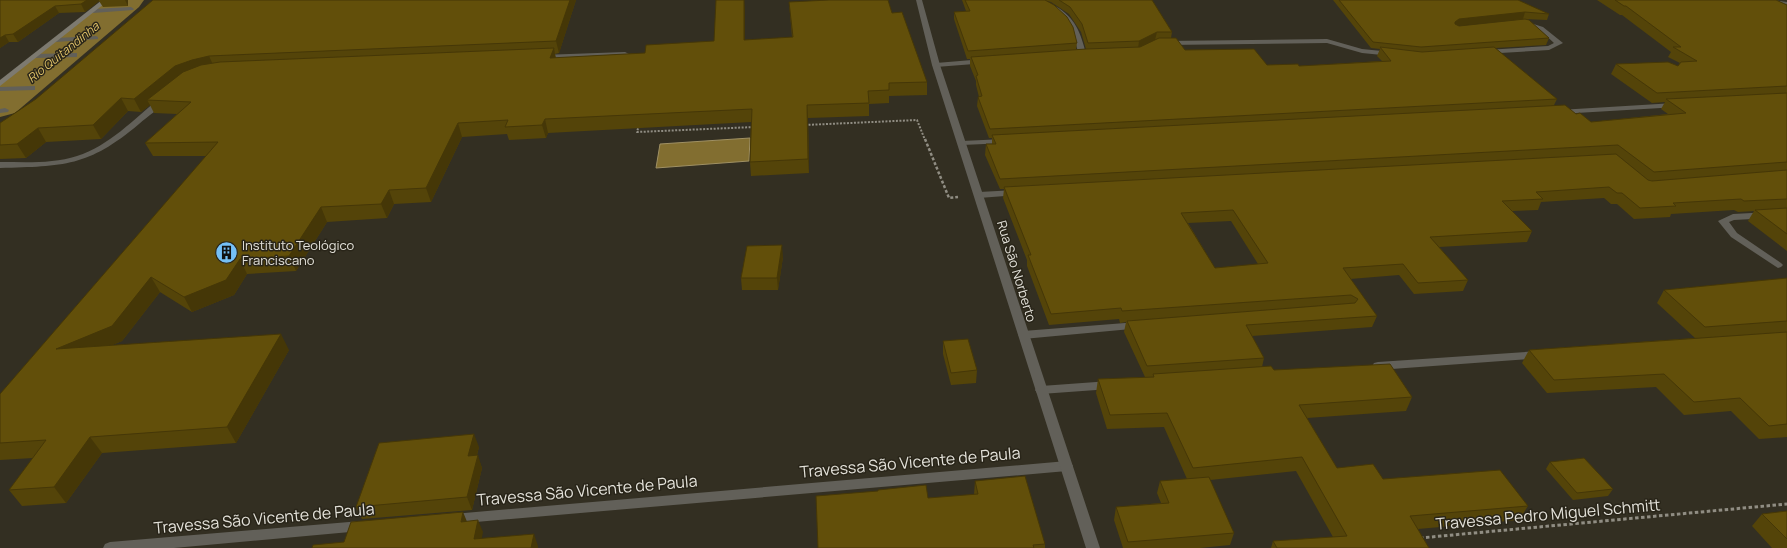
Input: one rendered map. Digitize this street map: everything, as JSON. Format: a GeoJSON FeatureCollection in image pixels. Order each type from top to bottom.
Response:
{"type":"FeatureCollection","features":[{"type":"Feature","properties":{"kind":"main road"},"geometry":{"type":"LineString","coordinates":[[0,84],[106,0]]}},
{"type":"Feature","properties":{"kind":"street","name":"Rua São Norberto"},"geometry":{"type":"LineString","coordinates":[[919,0],[936,65],[1093,548]]}},
{"type":"Feature","properties":{"kind":"street"},"geometry":{"type":"LineString","coordinates":[[1038,0],[1054,8],[1070,20],[1079,34],[1086,54],[1067,55]]}},
{"type":"Feature","properties":{"kind":"street"},"geometry":{"type":"LineString","coordinates":[[1776,0],[1787,4]]}},
{"type":"Feature","properties":{"kind":"street"},"geometry":{"type":"LineString","coordinates":[[92,11],[132,9]]}},
{"type":"Feature","properties":{"kind":"street"},"geometry":{"type":"LineString","coordinates":[[1480,53],[1549,48],[1559,43],[1541,28],[1523,22],[1516,23]]}},
{"type":"Feature","properties":{"kind":"street"},"geometry":{"type":"LineString","coordinates":[[56,40],[96,38]]}},
{"type":"Feature","properties":{"kind":"street"},"geometry":{"type":"LineString","coordinates":[[1156,43],[1327,41],[1362,51],[1398,55]]}},
{"type":"Feature","properties":{"kind":"street"},"geometry":{"type":"LineString","coordinates":[[537,58],[625,54]]}},
{"type":"Feature","properties":{"kind":"street"},"geometry":{"type":"LineString","coordinates":[[35,56],[74,55]]}},
{"type":"Feature","properties":{"kind":"street"},"geometry":{"type":"LineString","coordinates":[[936,65],[990,61]]}},
{"type":"Feature","properties":{"kind":"street"},"geometry":{"type":"LineString","coordinates":[[0,89],[32,88]]}},
{"type":"Feature","properties":{"kind":"street"},"geometry":{"type":"LineString","coordinates":[[0,165],[43,164],[65,162],[81,158],[116,137],[168,95]]}},
{"type":"Feature","properties":{"kind":"street"},"geometry":{"type":"LineString","coordinates":[[1549,112],[1684,105]]}},
{"type":"Feature","properties":{"kind":"street"},"geometry":{"type":"LineString","coordinates":[[962,143],[1009,141]]}},
{"type":"Feature","properties":{"kind":"street"},"geometry":{"type":"LineString","coordinates":[[979,196],[1027,193]]}},
{"type":"Feature","properties":{"kind":"street"},"geometry":{"type":"LineString","coordinates":[[1778,265],[1734,235],[1723,222],[1733,217],[1787,214]]}},
{"type":"Feature","properties":{"kind":"street"},"geometry":{"type":"LineString","coordinates":[[1023,335],[1150,326]]}},
{"type":"Feature","properties":{"kind":"street"},"geometry":{"type":"LineString","coordinates":[[1367,367],[1549,355]]}},
{"type":"Feature","properties":{"kind":"street"},"geometry":{"type":"LineString","coordinates":[[1041,390],[1122,384]]}},
{"type":"Feature","properties":{"kind":"street","name":"Travessa São Vicente de Paula"},"geometry":{"type":"LineString","coordinates":[[442,520],[1067,466]]}},
{"type":"Feature","properties":{"kind":"street","name":"Travessa São Vicente de Paula"},"geometry":{"type":"LineString","coordinates":[[110,548],[371,526]]}},
{"type":"Feature","properties":{"kind":"path"},"geometry":{"type":"LineString","coordinates":[[641,119],[637,132],[757,127]]}},
{"type":"Feature","properties":{"kind":"path"},"geometry":{"type":"LineString","coordinates":[[805,125],[917,120],[949,198],[979,196]]}},
{"type":"Feature","properties":{"kind":"path","name":"Travessa Pedro Miguel Schmitt"},"geometry":{"type":"LineString","coordinates":[[1415,538],[1787,504]]}},
{"type":"Feature","properties":{"kind":"shaded area"},"geometry":{"type":"Polygon","coordinates":[[[750,138],[749,161],[656,168],[660,144],[750,138]]]}},
{"type":"Feature","properties":{"kind":"building"},"geometry":{"type":"Polygon","coordinates":[[[0,0],[87,0],[81,4],[55,6],[13,34],[5,35],[0,38],[0,0]]]}},
{"type":"Feature","properties":{"kind":"building"},"geometry":{"type":"Polygon","coordinates":[[[153,0],[570,0],[556,41],[209,56],[175,66],[134,99],[121,98],[93,125],[38,128],[17,144],[0,145],[0,123],[36,99],[153,0]]]}},
{"type":"Feature","properties":{"kind":"building"},"geometry":{"type":"Polygon","coordinates":[[[716,0],[744,0],[744,40],[793,37],[789,2],[888,0],[892,13],[902,12],[927,82],[889,83],[889,90],[868,91],[869,103],[807,105],[808,159],[750,162],[752,109],[545,119],[542,125],[505,127],[508,120],[458,123],[426,188],[389,190],[381,204],[321,207],[289,256],[240,259],[226,280],[184,297],[151,277],[112,326],[56,349],[281,334],[227,427],[90,437],[54,487],[9,490],[46,440],[0,443],[0,394],[218,142],[145,143],[191,102],[147,100],[183,72],[201,65],[220,62],[554,48],[550,58],[645,53],[646,45],[714,41],[716,0]]]}},
{"type":"Feature","properties":{"kind":"building"},"geometry":{"type":"Polygon","coordinates":[[[965,0],[1045,0],[1054,5],[1067,17],[1073,27],[1077,43],[968,51],[954,12],[970,11],[965,0]]]}},
{"type":"Feature","properties":{"kind":"building"},"geometry":{"type":"Polygon","coordinates":[[[1059,0],[1152,0],[1172,32],[1157,32],[1139,41],[1088,43],[1082,24],[1070,7],[1059,0]]]}},
{"type":"Feature","properties":{"kind":"building"},"geometry":{"type":"Polygon","coordinates":[[[1339,0],[1518,0],[1549,14],[1525,12],[1459,19],[1455,22],[1455,24],[1459,26],[1525,19],[1529,20],[1549,38],[1421,47],[1373,42],[1339,0]]]}},
{"type":"Feature","properties":{"kind":"building"},"geometry":{"type":"Polygon","coordinates":[[[1615,0],[1776,0],[1787,5],[1787,86],[1657,93],[1616,64],[1668,62],[1678,66],[1681,62],[1697,61],[1673,47],[1681,47],[1626,6],[1615,0]]]}},
{"type":"Feature","properties":{"kind":"building"},"geometry":{"type":"Polygon","coordinates":[[[1159,38],[1176,38],[1185,50],[1254,49],[1267,65],[1298,64],[1299,66],[1391,61],[1380,47],[1422,52],[1494,47],[1557,99],[990,129],[978,97],[982,96],[976,76],[978,75],[971,57],[1140,47],[1159,38]]]}},
{"type":"Feature","properties":{"kind":"building"},"geometry":{"type":"Polygon","coordinates":[[[1787,93],[1787,162],[1654,172],[1618,145],[1000,179],[986,144],[996,144],[992,135],[1565,105],[1576,114],[1580,113],[1591,122],[1686,113],[1666,99],[1787,93]]]}},
{"type":"Feature","properties":{"kind":"building"},"geometry":{"type":"Polygon","coordinates":[[[1616,154],[1648,180],[1652,181],[1787,170],[1787,199],[1744,201],[1741,199],[1673,203],[1676,206],[1640,208],[1622,193],[1617,193],[1609,187],[1536,192],[1543,199],[1502,201],[1532,231],[1430,237],[1468,280],[1418,283],[1403,264],[1343,268],[1377,316],[1246,325],[1264,358],[1147,366],[1127,321],[1355,303],[1358,299],[1351,295],[1122,311],[1121,308],[1051,314],[1028,255],[1031,255],[1004,187],[1616,154]],[[1233,210],[1181,213],[1215,268],[1268,263],[1233,210]]]}},
{"type":"Feature","properties":{"kind":"building"},"geometry":{"type":"Polygon","coordinates":[[[1787,208],[1787,234],[1755,210],[1787,208]]]}},
{"type":"Feature","properties":{"kind":"building"},"geometry":{"type":"Polygon","coordinates":[[[782,245],[777,278],[741,278],[747,246],[782,245]]]}},
{"type":"Feature","properties":{"kind":"building"},"geometry":{"type":"Polygon","coordinates":[[[1787,278],[1787,321],[1705,327],[1664,290],[1787,278]]]}},
{"type":"Feature","properties":{"kind":"building"},"geometry":{"type":"Polygon","coordinates":[[[1787,332],[1787,424],[1769,426],[1740,398],[1694,402],[1664,374],[1554,380],[1529,350],[1787,332]]]}},
{"type":"Feature","properties":{"kind":"building"},"geometry":{"type":"Polygon","coordinates":[[[968,339],[977,370],[951,373],[943,341],[968,339]]]}},
{"type":"Feature","properties":{"kind":"building"},"geometry":{"type":"Polygon","coordinates":[[[1390,364],[1412,397],[1299,405],[1337,468],[1373,464],[1383,479],[1500,470],[1528,506],[1410,516],[1429,548],[1277,548],[1273,541],[1347,536],[1302,457],[1193,468],[1167,413],[1110,415],[1098,379],[1154,377],[1153,374],[1271,366],[1274,370],[1390,364]]]}},
{"type":"Feature","properties":{"kind":"building"},"geometry":{"type":"Polygon","coordinates":[[[474,434],[468,456],[478,455],[467,497],[356,507],[379,443],[474,434]]]}},
{"type":"Feature","properties":{"kind":"building"},"geometry":{"type":"Polygon","coordinates":[[[1584,458],[1613,489],[1577,493],[1550,462],[1584,458]]]}},
{"type":"Feature","properties":{"kind":"building"},"geometry":{"type":"Polygon","coordinates":[[[1025,476],[1045,544],[1033,545],[1034,548],[818,548],[816,496],[926,485],[928,498],[978,494],[975,481],[1025,476]]]}},
{"type":"Feature","properties":{"kind":"building"},"geometry":{"type":"Polygon","coordinates":[[[1209,477],[1234,533],[1128,542],[1116,507],[1169,503],[1160,481],[1209,477]]]}},
{"type":"Feature","properties":{"kind":"building"},"geometry":{"type":"Polygon","coordinates":[[[1787,511],[1787,539],[1762,514],[1787,511]]]}},
{"type":"Feature","properties":{"kind":"building"},"geometry":{"type":"Polygon","coordinates":[[[463,512],[461,522],[478,520],[474,539],[534,534],[531,548],[312,548],[313,545],[344,542],[351,522],[463,512]]]}},
{"type":"Feature","properties":{"kind":"waterway","name":"Rio Quitandinha"},"geometry":{"type":"LineString","coordinates":[[0,104],[127,0]]}},
{"type":"Feature","properties":{"kind":"place","name":"Instituto Teológico Franciscano"},"geometry":{"type":"Point","coordinates":[226,252]}}]}
